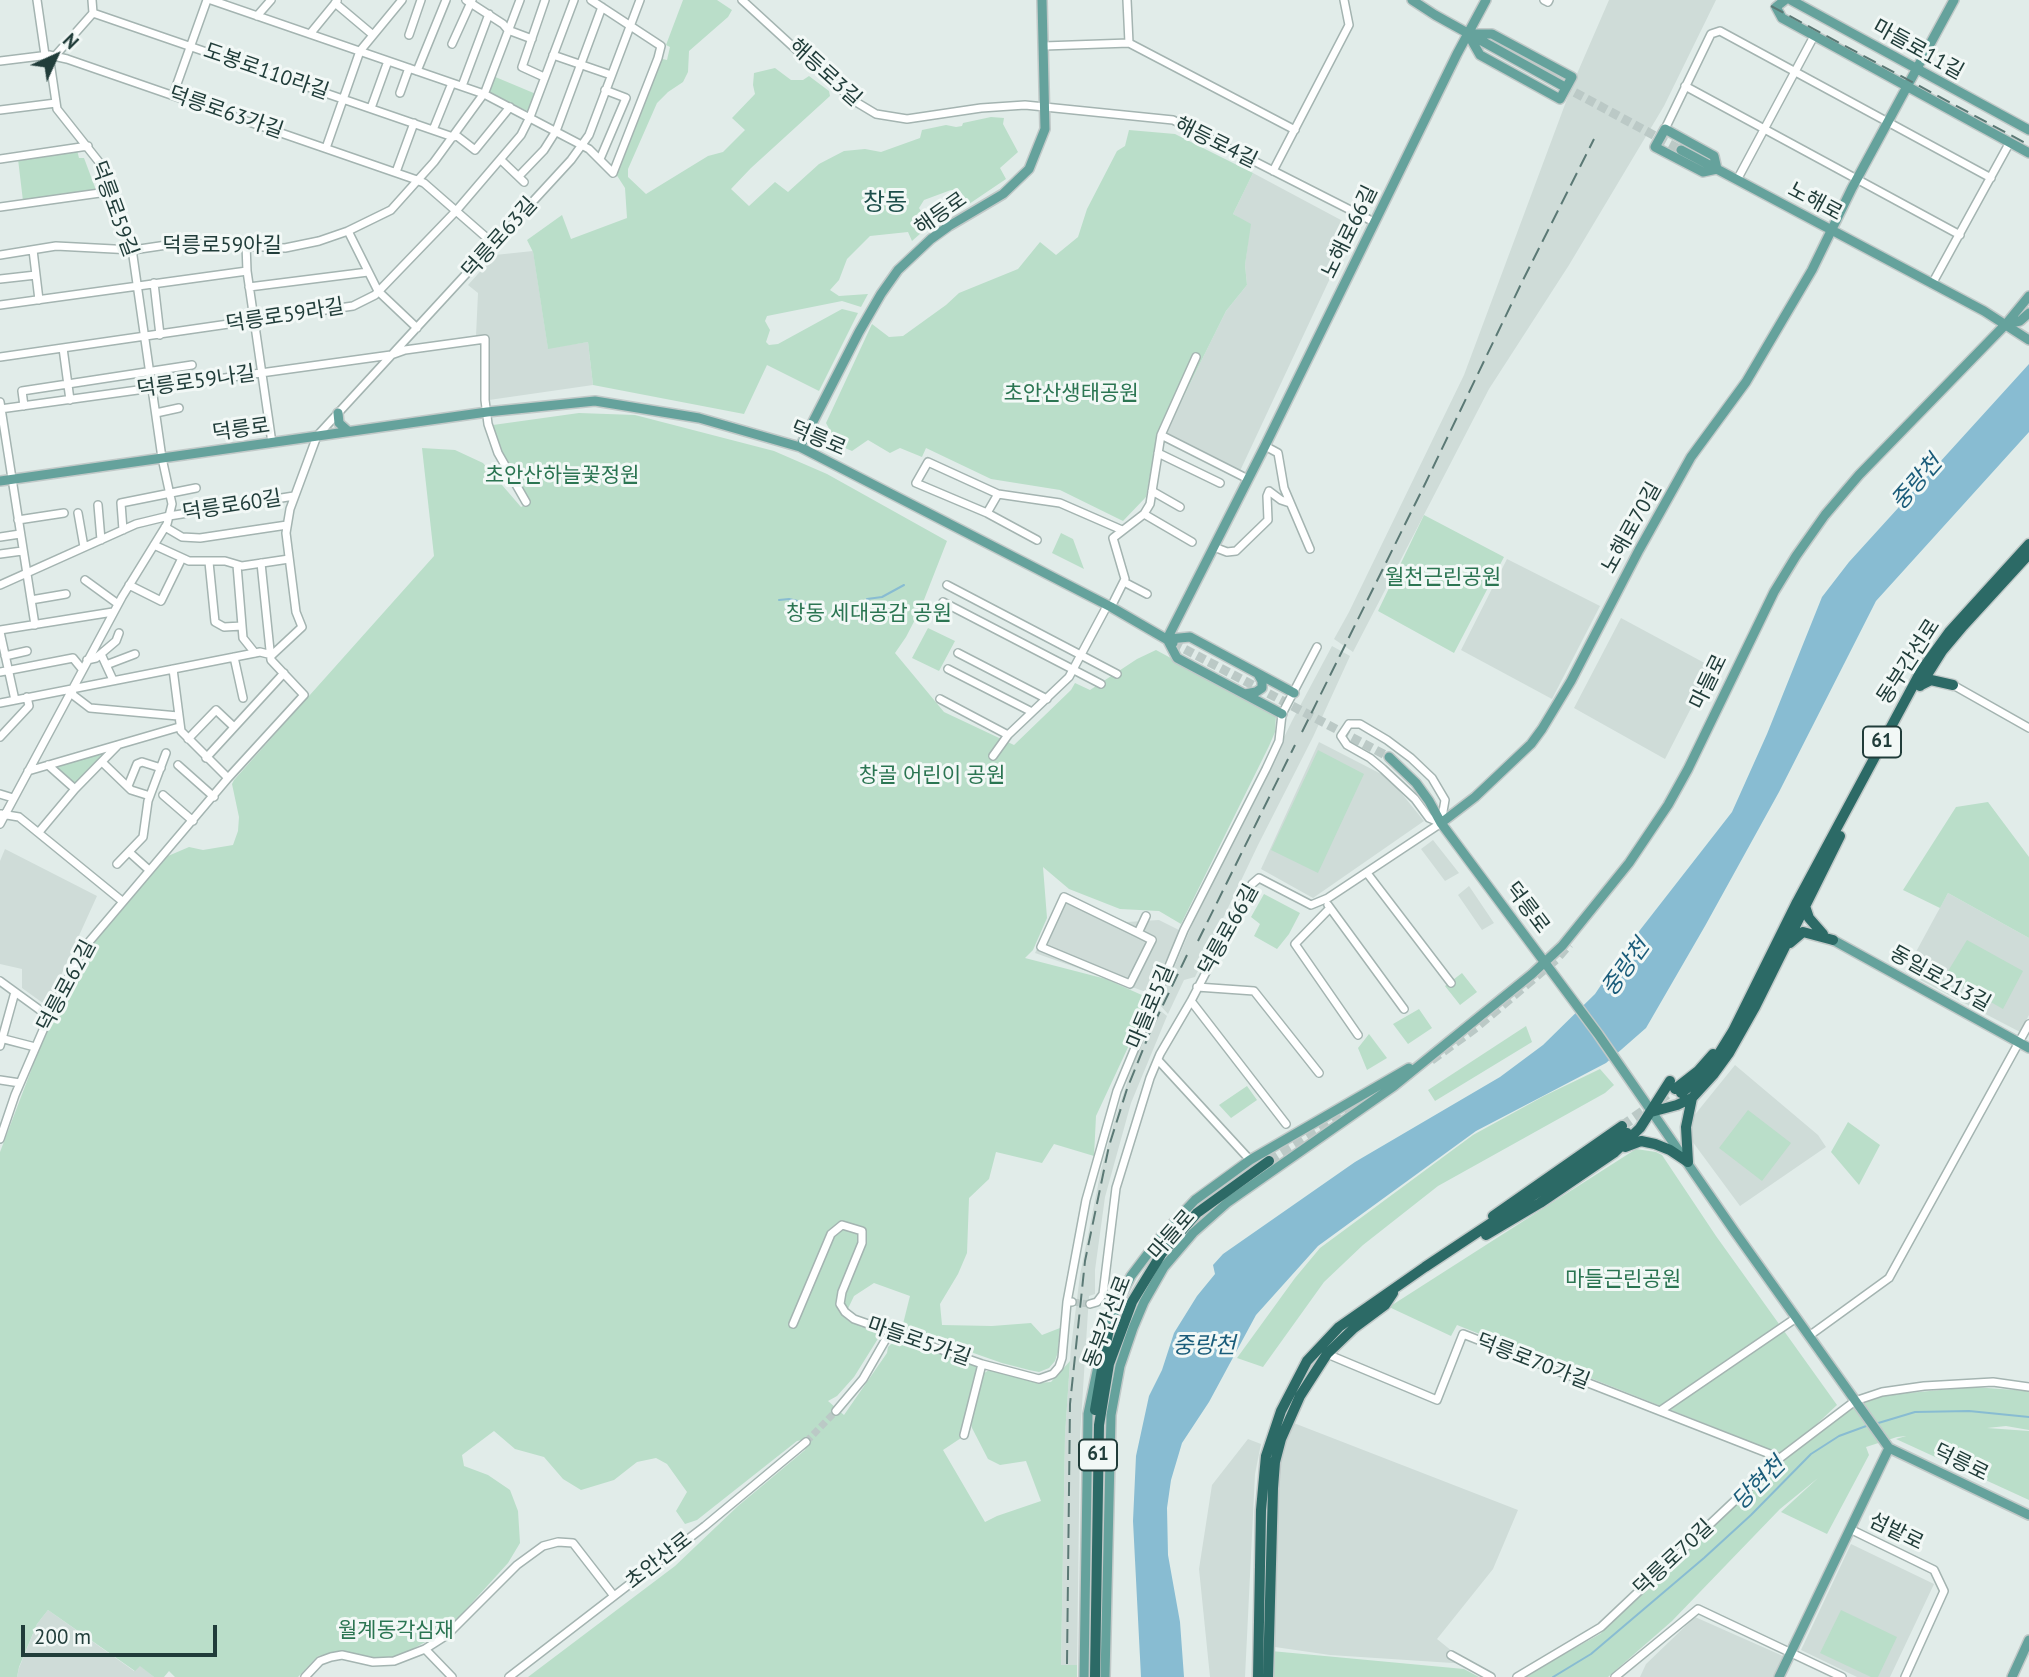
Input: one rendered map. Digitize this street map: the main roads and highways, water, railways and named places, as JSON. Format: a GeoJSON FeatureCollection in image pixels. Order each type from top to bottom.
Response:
{"type":"FeatureCollection","features":[{"type":"Feature","properties":{"kind":"highway","name":"동부간선로"},"geometry":{"type":"LineString","coordinates":[[1675,1088],[1698,1071],[1717,1049],[1766,965],[1778,950],[1898,712],[1933,652],[2029,544]]}},
{"type":"Feature","properties":{"kind":"highway"},"geometry":{"type":"LineString","coordinates":[[1898,712],[1920,686],[1942,651],[2029,554]]}},
{"type":"Feature","properties":{"kind":"highway"},"geometry":{"type":"LineString","coordinates":[[1920,686],[1931,680],[1953,684],[1938,666],[1942,651]]}},
{"type":"Feature","properties":{"kind":"highway"},"geometry":{"type":"LineString","coordinates":[[1651,1112],[1692,1098],[1729,1053],[1760,997],[1778,950],[1805,906],[1844,828],[1856,793]]}},
{"type":"Feature","properties":{"kind":"highway"},"geometry":{"type":"LineString","coordinates":[[1805,906],[1816,928],[1833,940]]}},
{"type":"Feature","properties":{"kind":"highway"},"geometry":{"type":"LineString","coordinates":[[1778,950],[1803,932],[1833,940]]}},
{"type":"Feature","properties":{"kind":"highway","name":"동부간선로"},"geometry":{"type":"LineString","coordinates":[[1675,1088],[1707,1073],[1737,1024],[1766,965]]}},
{"type":"Feature","properties":{"kind":"highway"},"geometry":{"type":"LineString","coordinates":[[1737,1024],[1760,997]]}},
{"type":"Feature","properties":{"kind":"highway"},"geometry":{"type":"LineString","coordinates":[[1675,1088],[1669,1091],[1679,1101],[1692,1098]]}},
{"type":"Feature","properties":{"kind":"highway"},"geometry":{"type":"LineString","coordinates":[[1615,1152],[1636,1133],[1651,1112],[1675,1088]]}},
{"type":"Feature","properties":{"kind":"highway"},"geometry":{"type":"LineString","coordinates":[[1688,1163],[1686,1134],[1692,1098]]}},
{"type":"Feature","properties":{"kind":"highway"},"geometry":{"type":"LineString","coordinates":[[1258,1677],[1261,1500],[1266,1456],[1272,1432],[1295,1380],[1320,1346],[1339,1328],[1518,1197],[1625,1129],[1447,1254]]}},
{"type":"Feature","properties":{"kind":"highway"},"geometry":{"type":"LineString","coordinates":[[1425,1267],[1497,1229],[1615,1152],[1636,1142],[1648,1142],[1670,1150],[1688,1163]]}},
{"type":"Feature","properties":{"kind":"highway","name":"동부간선로"},"geometry":{"type":"LineString","coordinates":[[1096,1677],[1099,1425],[1109,1364],[1132,1302],[1162,1253],[1197,1213],[1269,1161]]}},
{"type":"Feature","properties":{"kind":"highway"},"geometry":{"type":"LineString","coordinates":[[1268,1677],[1275,1462],[1290,1414],[1327,1354],[1354,1328],[1385,1305],[1397,1286]]}},
{"type":"Feature","properties":{"kind":"highway"},"geometry":{"type":"LineString","coordinates":[[1098,1465],[1094,1418],[1109,1328]]}},
{"type":"Feature","properties":{"kind":"main road","name":"해등로"},"geometry":{"type":"LineString","coordinates":[[800,447],[881,294],[898,270],[931,239],[1003,194],[1029,169],[1045,129],[1042,0]]}},
{"type":"Feature","properties":{"kind":"main road"},"geometry":{"type":"LineString","coordinates":[[1412,0],[1563,86]]}},
{"type":"Feature","properties":{"kind":"main road","name":"노해로66길"},"geometry":{"type":"LineString","coordinates":[[1170,641],[1374,222],[1486,0]]}},
{"type":"Feature","properties":{"kind":"main road","name":"마들로11길"},"geometry":{"type":"LineString","coordinates":[[1785,0],[1776,6],[1782,18],[2029,153]]}},
{"type":"Feature","properties":{"kind":"main road","name":"마들로11길"},"geometry":{"type":"LineString","coordinates":[[1791,0],[2029,131]]}},
{"type":"Feature","properties":{"kind":"main road","name":"노해로70길"},"geometry":{"type":"LineString","coordinates":[[1441,823],[1475,797],[1531,744],[1542,729],[1571,681],[1691,457],[1746,382],[1812,270],[1954,0]]}},
{"type":"Feature","properties":{"kind":"main road"},"geometry":{"type":"LineString","coordinates":[[1468,34],[1492,34],[1572,77],[1560,99],[1480,55],[1468,34]]}},
{"type":"Feature","properties":{"kind":"main road"},"geometry":{"type":"LineString","coordinates":[[1665,129],[1713,156],[1717,169],[1703,172],[1655,148],[1665,129]]}},
{"type":"Feature","properties":{"kind":"main road","name":"노해로"},"geometry":{"type":"LineString","coordinates":[[1681,150],[2006,324],[2025,337]]}},
{"type":"Feature","properties":{"kind":"main road","name":"마들로"},"geometry":{"type":"LineString","coordinates":[[1105,1677],[1111,1415],[1120,1366],[1133,1328],[1144,1302],[1164,1268],[1193,1233],[1228,1202],[1370,1104],[1440,1049],[1546,962],[1579,926],[1629,863],[1668,805],[1774,592],[1811,535],[1859,475],[2006,324],[2029,296]]}},
{"type":"Feature","properties":{"kind":"main road","name":"마들로"},"geometry":{"type":"LineString","coordinates":[[2006,324],[2020,321],[2029,313]]}},
{"type":"Feature","properties":{"kind":"main road","name":"덕릉로"},"geometry":{"type":"LineString","coordinates":[[0,481],[487,412],[595,401],[699,418],[800,447],[1170,641]]}},
{"type":"Feature","properties":{"kind":"main road"},"geometry":{"type":"LineString","coordinates":[[338,413],[339,423],[348,431]]}},
{"type":"Feature","properties":{"kind":"main road"},"geometry":{"type":"LineString","coordinates":[[1282,714],[1177,658],[1170,641],[1190,637],[1294,692]]}},
{"type":"Feature","properties":{"kind":"main road"},"geometry":{"type":"LineString","coordinates":[[1245,694],[1262,688],[1262,681],[1256,672]]}},
{"type":"Feature","properties":{"kind":"main road","name":"덕릉로"},"geometry":{"type":"LineString","coordinates":[[1389,757],[1416,783],[1441,823],[1546,962],[1889,1448],[2029,1516]]}},
{"type":"Feature","properties":{"kind":"main road","name":"동일로213길"},"geometry":{"type":"LineString","coordinates":[[1833,940],[2029,1048]]}},
{"type":"Feature","properties":{"kind":"main road","name":"마들로"},"geometry":{"type":"LineString","coordinates":[[1084,1677],[1088,1414],[1109,1328],[1131,1276],[1162,1235],[1195,1200],[1250,1160],[1440,1049]]}},
{"type":"Feature","properties":{"kind":"main road"},"geometry":{"type":"LineString","coordinates":[[1302,1130],[1314,1133],[1314,1142],[1309,1146]]}},
{"type":"Feature","properties":{"kind":"main road","name":"섬밭로"},"geometry":{"type":"LineString","coordinates":[[1779,1677],[1889,1448]]}},
{"type":"Feature","properties":{"kind":"main road"},"geometry":{"type":"LineString","coordinates":[[2012,1677],[2029,1640]]}},
{"type":"Feature","properties":{"kind":"water","name":"중랑천"},"geometry":{"type":"Polygon","coordinates":[[[2029,364],[2029,432],[1876,601],[1779,792],[1646,1028],[1606,1063],[1476,1131],[1318,1246],[1256,1315],[1209,1402],[1182,1443],[1171,1480],[1167,1508],[1168,1555],[1180,1622],[1184,1677],[1141,1677],[1133,1521],[1136,1456],[1149,1396],[1162,1370],[1174,1333],[1197,1296],[1215,1274],[1213,1265],[1223,1254],[1355,1162],[1500,1077],[1543,1045],[1595,994],[1626,948],[1732,812],[1767,734],[1822,597],[1849,562],[2029,364]]]}},
{"type":"Feature","properties":{"kind":"waterway"},"geometry":{"type":"LineString","coordinates":[[867,599],[882,597],[904,585]]}},
{"type":"Feature","properties":{"kind":"waterway"},"geometry":{"type":"LineString","coordinates":[[779,600],[802,602],[817,610]]}},
{"type":"Feature","properties":{"kind":"waterway"},"geometry":{"type":"LineString","coordinates":[[847,608],[859,603]]}},
{"type":"Feature","properties":{"kind":"waterway","name":"당현천"},"geometry":{"type":"LineString","coordinates":[[1875,1424],[1915,1412],[1969,1411],[2029,1417]]}},
{"type":"Feature","properties":{"kind":"waterway","name":"당현천"},"geometry":{"type":"LineString","coordinates":[[1553,1677],[1591,1654],[1704,1558],[1811,1454],[1839,1436],[1869,1425]]}},
{"type":"Feature","properties":{"kind":"tunnel"},"geometry":{"type":"LineString","coordinates":[[1563,86],[1681,150]]}},
{"type":"Feature","properties":{"kind":"tunnel"},"geometry":{"type":"LineString","coordinates":[[1173,643],[1389,757]]}},
{"type":"Feature","properties":{"kind":"tunnel"},"geometry":{"type":"LineString","coordinates":[[1431,1060],[1476,1027],[1556,959],[1569,944]]}},
{"type":"Feature","properties":{"kind":"tunnel"},"geometry":{"type":"LineString","coordinates":[[1269,1161],[1388,1086]]}},
{"type":"Feature","properties":{"kind":"tunnel"},"geometry":{"type":"LineString","coordinates":[[1622,1126],[1675,1089]]}},
{"type":"Feature","properties":{"kind":"tunnel"},"geometry":{"type":"LineString","coordinates":[[1072,1302],[1090,1304]]}},
{"type":"Feature","properties":{"kind":"tunnel"},"geometry":{"type":"LineString","coordinates":[[806,1442],[836,1411]]}},
{"type":"Feature","properties":{"kind":"railway"},"geometry":{"type":"LineString","coordinates":[[1771,6],[2029,145]]}},
{"type":"Feature","properties":{"kind":"railway"},"geometry":{"type":"LineString","coordinates":[[1302,732],[1594,139]]}},
{"type":"Feature","properties":{"kind":"railway"},"geometry":{"type":"LineString","coordinates":[[1198,941],[1295,745]]}},
{"type":"Feature","properties":{"kind":"railway"},"geometry":{"type":"LineString","coordinates":[[1067,1664],[1070,1404],[1085,1261],[1109,1146],[1127,1089],[1150,1032],[1187,955]]}},
{"type":"Feature","properties":{"kind":"district","name":"창동"},"geometry":{"type":"Point","coordinates":[885,203]}},
{"type":"Feature","properties":{"kind":"park label","name":"초안산생태공원"},"geometry":{"type":"Point","coordinates":[1071,394]}},
{"type":"Feature","properties":{"kind":"park label","name":"초안산하늘꽃정원"},"geometry":{"type":"Point","coordinates":[562,476]}},
{"type":"Feature","properties":{"kind":"park label","name":"월천근린공원"},"geometry":{"type":"Point","coordinates":[1443,578]}},
{"type":"Feature","properties":{"kind":"park label","name":"창동 세대공감 공원"},"geometry":{"type":"Point","coordinates":[869,614]}},
{"type":"Feature","properties":{"kind":"park label","name":"창골 어린이 공원"},"geometry":{"type":"Point","coordinates":[932,776]}},
{"type":"Feature","properties":{"kind":"park label","name":"마들근린공원"},"geometry":{"type":"Point","coordinates":[1623,1280]}},
{"type":"Feature","properties":{"kind":"park label","name":"월계동각심재"},"geometry":{"type":"Point","coordinates":[396,1631]}}]}
